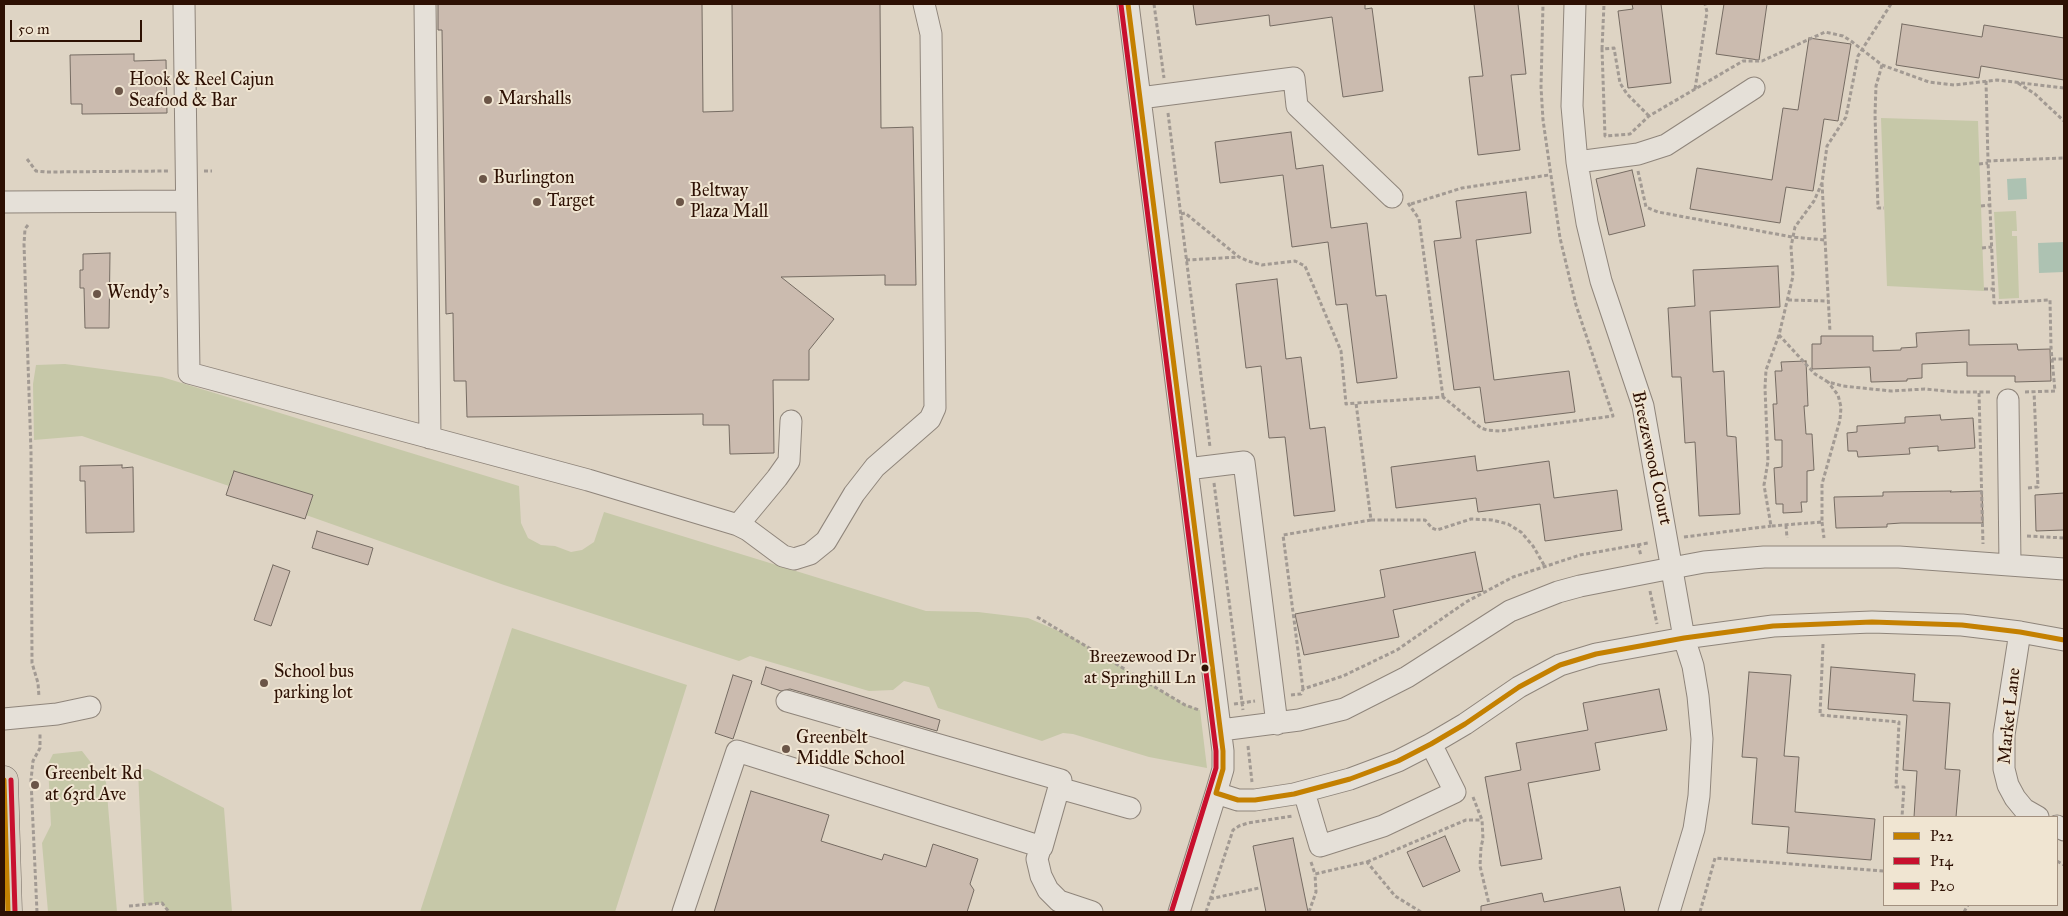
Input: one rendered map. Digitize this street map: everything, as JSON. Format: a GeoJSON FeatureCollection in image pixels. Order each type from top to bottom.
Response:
{"type":"FeatureCollection","features":[{"type":"Feature","properties":{"kind":"main road"},"geometry":{"type":"LineString","coordinates":[[4,780],[8,912]]}},
{"type":"Feature","properties":{"kind":"street"},"geometry":{"type":"LineString","coordinates":[[184,4],[189,373],[588,480],[738,525],[748,530],[783,556],[794,559],[810,554],[826,541],[854,494],[875,467],[930,419],[934,408],[931,34],[924,4]]}},
{"type":"Feature","properties":{"kind":"street"},"geometry":{"type":"LineString","coordinates":[[425,4],[430,438]]}},
{"type":"Feature","properties":{"kind":"street"},"geometry":{"type":"LineString","coordinates":[[1128,4],[1221,730],[1223,769],[1179,912]]}},
{"type":"Feature","properties":{"kind":"street","name":"Breezewood Court"},"geometry":{"type":"LineString","coordinates":[[1575,4],[1572,88],[1577,162],[1587,223],[1601,281],[1643,406],[1684,638],[1694,666],[1698,696],[1702,739],[1701,769],[1694,829],[1669,912]]}},
{"type":"Feature","properties":{"kind":"street"},"geometry":{"type":"LineString","coordinates":[[1140,98],[1294,78],[1298,106],[1401,201]]}},
{"type":"Feature","properties":{"kind":"street"},"geometry":{"type":"LineString","coordinates":[[1577,162],[1634,155],[1657,149],[1671,143],[1754,88]]}},
{"type":"Feature","properties":{"kind":"street"},"geometry":{"type":"LineString","coordinates":[[4,202],[186,201]]}},
{"type":"Feature","properties":{"kind":"street"},"geometry":{"type":"LineString","coordinates":[[2008,396],[2010,564]]}},
{"type":"Feature","properties":{"kind":"street"},"geometry":{"type":"LineString","coordinates":[[738,525],[789,461],[792,420]]}},
{"type":"Feature","properties":{"kind":"street"},"geometry":{"type":"LineString","coordinates":[[1187,469],[1244,462],[1278,724]]}},
{"type":"Feature","properties":{"kind":"street"},"geometry":{"type":"LineString","coordinates":[[1221,730],[1278,724],[1321,716],[1365,700],[1407,677],[1510,611],[1536,600],[1580,586],[1672,568],[1724,560],[1764,557],[1899,557],[2064,569]]}},
{"type":"Feature","properties":{"kind":"street"},"geometry":{"type":"LineString","coordinates":[[1216,793],[1238,800],[1255,800],[1304,792],[1374,770],[1431,744],[1465,724],[1519,687],[1549,670],[1596,654],[1684,638],[1773,626],[1837,622],[1953,625],[2020,632],[2064,640]]}},
{"type":"Feature","properties":{"kind":"street","name":"Market Lane"},"geometry":{"type":"LineString","coordinates":[[2020,632],[2004,735],[2004,769],[2008,785],[2016,798],[2024,808],[2036,816]]}},
{"type":"Feature","properties":{"kind":"street"},"geometry":{"type":"LineString","coordinates":[[787,701],[1061,780],[1037,859],[1041,876],[1048,890],[1059,901],[1092,912]]}},
{"type":"Feature","properties":{"kind":"street"},"geometry":{"type":"LineString","coordinates":[[4,719],[57,714],[90,707]]}},
{"type":"Feature","properties":{"kind":"street"},"geometry":{"type":"LineString","coordinates":[[1304,792],[1320,846],[1383,826],[1455,792],[1431,744]]}},
{"type":"Feature","properties":{"kind":"street"},"geometry":{"type":"LineString","coordinates":[[683,912],[737,751],[1041,846]]}},
{"type":"Feature","properties":{"kind":"street"},"geometry":{"type":"LineString","coordinates":[[1059,788],[1130,808]]}},
{"type":"Feature","properties":{"kind":"path"},"geometry":{"type":"LineString","coordinates":[[1154,4],[1258,822],[1239,826],[1233,830],[1206,912]]}},
{"type":"Feature","properties":{"kind":"path"},"geometry":{"type":"LineString","coordinates":[[1181,214],[1185,214],[1240,257],[1262,265],[1295,261],[1305,266],[1341,352],[1346,404],[1443,397],[1481,428],[1500,431],[1613,416],[1576,305],[1560,238],[1549,175],[1541,88],[1543,4]]}},
{"type":"Feature","properties":{"kind":"path"},"geometry":{"type":"LineString","coordinates":[[1604,4],[1602,49],[1605,136],[1630,134],[1649,116],[1743,61],[1762,61],[1825,32],[1843,36],[1882,65],[1915,78],[1955,85],[1986,81],[2017,82],[2064,88]]}},
{"type":"Feature","properties":{"kind":"path"},"geometry":{"type":"LineString","coordinates":[[1695,89],[1707,12],[1705,4]]}},
{"type":"Feature","properties":{"kind":"path"},"geometry":{"type":"LineString","coordinates":[[1830,332],[1822,183],[1828,146],[1846,117],[1855,69],[1861,49],[1891,4]]}},
{"type":"Feature","properties":{"kind":"path"},"geometry":{"type":"LineString","coordinates":[[1602,49],[1614,48],[1620,84],[1627,94],[1649,116]]}},
{"type":"Feature","properties":{"kind":"path"},"geometry":{"type":"LineString","coordinates":[[1882,65],[1876,86],[1875,101],[1878,208],[1884,208]]}},
{"type":"Feature","properties":{"kind":"path"},"geometry":{"type":"LineString","coordinates":[[1779,335],[1815,374],[1828,382],[1843,386],[1891,391],[1925,388],[2008,396],[2034,391],[2055,391],[2050,300],[1994,303],[1986,81]]}},
{"type":"Feature","properties":{"kind":"path"},"geometry":{"type":"LineString","coordinates":[[2017,82],[2035,94],[2064,121]]}},
{"type":"Feature","properties":{"kind":"path"},"geometry":{"type":"LineString","coordinates":[[1630,134],[1646,207],[1658,212],[1792,237],[1825,240]]}},
{"type":"Feature","properties":{"kind":"path"},"geometry":{"type":"LineString","coordinates":[[1979,164],[2064,158]]}},
{"type":"Feature","properties":{"kind":"path"},"geometry":{"type":"LineString","coordinates":[[27,159],[36,171],[46,172],[212,171]]}},
{"type":"Feature","properties":{"kind":"path"},"geometry":{"type":"LineString","coordinates":[[1401,201],[1462,188],[1549,175]]}},
{"type":"Feature","properties":{"kind":"path"},"geometry":{"type":"LineString","coordinates":[[1772,526],[1764,485],[1768,461],[1766,370],[1779,335],[1794,276],[1791,247],[1792,237],[1795,227],[1814,201],[1822,183]]}},
{"type":"Feature","properties":{"kind":"path"},"geometry":{"type":"LineString","coordinates":[[1401,201],[1419,219],[1443,397]]}},
{"type":"Feature","properties":{"kind":"path"},"geometry":{"type":"LineString","coordinates":[[1981,206],[1990,205]]}},
{"type":"Feature","properties":{"kind":"path"},"geometry":{"type":"LineString","coordinates":[[28,226],[25,229],[24,244],[31,452],[32,663],[38,683],[40,715],[40,748],[33,761],[31,780],[37,912]]}},
{"type":"Feature","properties":{"kind":"path"},"geometry":{"type":"LineString","coordinates":[[1982,248],[1992,247]]}},
{"type":"Feature","properties":{"kind":"path"},"geometry":{"type":"LineString","coordinates":[[1186,260],[1240,257]]}},
{"type":"Feature","properties":{"kind":"path"},"geometry":{"type":"LineString","coordinates":[[1984,289],[1993,289]]}},
{"type":"Feature","properties":{"kind":"path"},"geometry":{"type":"LineString","coordinates":[[1788,300],[1828,301]]}},
{"type":"Feature","properties":{"kind":"path"},"geometry":{"type":"LineString","coordinates":[[2052,359],[2064,359]]}},
{"type":"Feature","properties":{"kind":"path"},"geometry":{"type":"LineString","coordinates":[[1824,539],[1822,484],[1840,420],[1841,407],[1838,395],[1828,382]]}},
{"type":"Feature","properties":{"kind":"path"},"geometry":{"type":"LineString","coordinates":[[2023,488],[2038,487],[2034,391]]}},
{"type":"Feature","properties":{"kind":"path"},"geometry":{"type":"LineString","coordinates":[[1976,543],[1984,544],[1979,393]]}},
{"type":"Feature","properties":{"kind":"path"},"geometry":{"type":"LineString","coordinates":[[1356,403],[1371,520]]}},
{"type":"Feature","properties":{"kind":"path"},"geometry":{"type":"LineString","coordinates":[[1037,617],[1184,705],[1200,710],[1301,694],[1303,689],[1283,535],[1371,520],[1425,520],[1432,528],[1437,530],[1471,519],[1492,520],[1508,524],[1521,532],[1544,565]]}},
{"type":"Feature","properties":{"kind":"path"},"geometry":{"type":"LineString","coordinates":[[1303,689],[1343,676],[1390,654],[1489,588],[1544,565],[1580,555],[1726,530],[1822,522]]}},
{"type":"Feature","properties":{"kind":"path"},"geometry":{"type":"LineString","coordinates":[[1786,525],[1787,540],[1796,540]]}},
{"type":"Feature","properties":{"kind":"path"},"geometry":{"type":"LineString","coordinates":[[2024,536],[2064,538]]}},
{"type":"Feature","properties":{"kind":"path"},"geometry":{"type":"LineString","coordinates":[[1814,539],[1832,539]]}},
{"type":"Feature","properties":{"kind":"path"},"geometry":{"type":"LineString","coordinates":[[1638,544],[1647,573],[1658,643]]}},
{"type":"Feature","properties":{"kind":"path"},"geometry":{"type":"LineString","coordinates":[[1823,644],[1820,715],[1899,722],[1896,787],[1904,787],[1902,816]]}},
{"type":"Feature","properties":{"kind":"path"},"geometry":{"type":"LineString","coordinates":[[1469,789],[1482,820],[1483,839],[1480,866],[1489,904]]}},
{"type":"Feature","properties":{"kind":"path"},"geometry":{"type":"LineString","coordinates":[[1367,862],[1400,850],[1466,820],[1482,820]]}},
{"type":"Feature","properties":{"kind":"path"},"geometry":{"type":"LineString","coordinates":[[1700,912],[1715,858],[1883,871]]}},
{"type":"Feature","properties":{"kind":"path"},"geometry":{"type":"LineString","coordinates":[[1309,912],[1316,892],[1315,874]]}},
{"type":"Feature","properties":{"kind":"path"},"geometry":{"type":"LineString","coordinates":[[1210,899],[1259,888]]}},
{"type":"Feature","properties":{"kind":"path"},"geometry":{"type":"LineString","coordinates":[[129,906],[162,902],[169,912]]}},
{"type":"Feature","properties":{"kind":"shaded area"},"geometry":{"type":"Polygon","coordinates":[[[1881,118],[1978,121],[1984,291],[1887,286],[1881,118]]]}},
{"type":"Feature","properties":{"kind":"shaded area"},"geometry":{"type":"Polygon","coordinates":[[[2026,178],[2027,199],[2008,200],[2007,179],[2026,178]]]}},
{"type":"Feature","properties":{"kind":"shaded area"},"geometry":{"type":"Polygon","coordinates":[[[2016,211],[2017,231],[2012,231],[2012,236],[2017,236],[2019,298],[1999,299],[1994,212],[2016,211]]]}},
{"type":"Feature","properties":{"kind":"shaded area"},"geometry":{"type":"Polygon","coordinates":[[[2064,242],[2064,272],[2039,273],[2038,243],[2064,242]]]}},
{"type":"Feature","properties":{"kind":"shaded area"},"geometry":{"type":"Polygon","coordinates":[[[65,364],[162,377],[519,486],[521,523],[528,538],[541,545],[555,546],[571,552],[582,550],[594,542],[604,512],[926,611],[978,612],[1028,618],[1068,635],[1185,705],[1200,710],[1207,768],[1149,757],[1073,734],[1063,733],[1042,741],[938,708],[929,687],[904,681],[893,690],[869,691],[750,656],[739,661],[504,585],[306,515],[313,496],[234,471],[229,486],[82,436],[34,440],[33,384],[36,365],[65,364]]]}},
{"type":"Feature","properties":{"kind":"shaded area"},"geometry":{"type":"Polygon","coordinates":[[[512,628],[687,685],[615,912],[420,912],[512,628]]]}},
{"type":"Feature","properties":{"kind":"shaded area"},"geometry":{"type":"Polygon","coordinates":[[[82,751],[106,782],[117,912],[48,912],[42,843],[51,825],[48,764],[53,754],[82,751]]]}},
{"type":"Feature","properties":{"kind":"shaded area"},"geometry":{"type":"Polygon","coordinates":[[[148,769],[224,808],[232,912],[169,912],[162,903],[144,905],[138,770],[148,769]]]}},
{"type":"Feature","properties":{"kind":"building","name":"Beltway Plaza Mall"},"geometry":{"type":"Polygon","coordinates":[[[438,4],[702,4],[703,112],[733,111],[732,4],[880,4],[881,128],[913,127],[916,285],[885,285],[885,275],[781,277],[834,319],[809,350],[809,380],[773,380],[774,453],[730,454],[729,425],[703,425],[703,414],[467,417],[466,381],[454,381],[453,313],[446,314],[442,30],[438,30],[438,4]]]}},
{"type":"Feature","properties":{"kind":"building"},"geometry":{"type":"Polygon","coordinates":[[[1193,4],[1365,4],[1365,9],[1372,8],[1383,91],[1343,97],[1332,17],[1270,26],[1269,15],[1196,25],[1193,4]]]}},
{"type":"Feature","properties":{"kind":"building"},"geometry":{"type":"Polygon","coordinates":[[[1474,4],[1518,4],[1526,74],[1511,75],[1520,150],[1478,155],[1469,77],[1483,76],[1474,4]]]}},
{"type":"Feature","properties":{"kind":"building"},"geometry":{"type":"Polygon","coordinates":[[[1632,4],[1661,4],[1671,83],[1628,88],[1618,11],[1633,9],[1632,4]]]}},
{"type":"Feature","properties":{"kind":"building"},"geometry":{"type":"Polygon","coordinates":[[[1724,4],[1767,4],[1759,60],[1716,54],[1724,4]]]}},
{"type":"Feature","properties":{"kind":"building"},"geometry":{"type":"Polygon","coordinates":[[[1902,24],[1982,37],[1984,25],[2064,38],[2064,80],[1981,66],[1979,78],[1896,65],[1902,24]]]}},
{"type":"Feature","properties":{"kind":"building"},"geometry":{"type":"Polygon","coordinates":[[[1809,38],[1851,44],[1838,121],[1824,119],[1813,191],[1786,187],[1780,223],[1690,209],[1697,168],[1772,180],[1783,108],[1798,110],[1809,38]]]}},
{"type":"Feature","properties":{"kind":"building","name":"Hook & Reel Cajun Seafood & Bar"},"geometry":{"type":"Polygon","coordinates":[[[134,54],[134,61],[166,60],[167,113],[82,114],[82,104],[71,104],[70,55],[134,54]]]}},
{"type":"Feature","properties":{"kind":"building"},"geometry":{"type":"Polygon","coordinates":[[[1291,132],[1296,169],[1323,165],[1331,228],[1367,223],[1376,296],[1386,295],[1397,378],[1357,383],[1347,304],[1336,305],[1328,242],[1292,247],[1283,175],[1220,183],[1215,142],[1291,132]]]}},
{"type":"Feature","properties":{"kind":"building"},"geometry":{"type":"Polygon","coordinates":[[[1632,170],[1645,226],[1609,235],[1596,179],[1632,170]]]}},
{"type":"Feature","properties":{"kind":"building"},"geometry":{"type":"Polygon","coordinates":[[[1526,192],[1531,233],[1476,240],[1494,380],[1569,371],[1575,412],[1485,423],[1480,387],[1454,390],[1434,241],[1461,238],[1456,201],[1526,192]]]}},
{"type":"Feature","properties":{"kind":"building","name":"Wendy's"},"geometry":{"type":"Polygon","coordinates":[[[110,253],[109,328],[85,328],[84,288],[80,288],[80,270],[83,270],[83,254],[110,253]]]}},
{"type":"Feature","properties":{"kind":"building"},"geometry":{"type":"Polygon","coordinates":[[[1778,266],[1780,307],[1710,311],[1713,372],[1724,371],[1727,436],[1736,437],[1740,514],[1699,516],[1695,442],[1685,443],[1681,377],[1672,377],[1668,308],[1695,306],[1693,270],[1778,266]]]}},
{"type":"Feature","properties":{"kind":"building"},"geometry":{"type":"Polygon","coordinates":[[[1277,279],[1286,359],[1301,357],[1310,429],[1325,427],[1335,511],[1294,516],[1285,437],[1269,438],[1261,366],[1246,368],[1236,284],[1277,279]]]}},
{"type":"Feature","properties":{"kind":"building"},"geometry":{"type":"Polygon","coordinates":[[[1969,330],[1969,345],[2017,344],[2018,350],[2050,349],[2051,381],[2015,382],[2015,376],[1967,376],[1967,362],[1922,364],[1922,378],[1907,379],[1907,381],[1871,382],[1870,367],[1812,369],[1812,344],[1821,344],[1821,336],[1873,336],[1873,351],[1901,350],[1901,348],[1917,347],[1916,333],[1969,330]]]}},
{"type":"Feature","properties":{"kind":"building"},"geometry":{"type":"Polygon","coordinates":[[[1806,361],[1808,406],[1804,406],[1806,434],[1812,434],[1814,470],[1807,471],[1807,502],[1801,502],[1802,512],[1783,513],[1783,504],[1776,504],[1774,468],[1782,467],[1782,440],[1775,440],[1773,404],[1777,404],[1775,371],[1782,371],[1781,362],[1806,361]]]}},
{"type":"Feature","properties":{"kind":"building"},"geometry":{"type":"Polygon","coordinates":[[[1940,415],[1941,420],[1973,418],[1975,448],[1938,451],[1938,446],[1909,448],[1910,454],[1858,457],[1857,451],[1848,451],[1847,433],[1857,432],[1857,426],[1905,423],[1905,417],[1940,415]]]}},
{"type":"Feature","properties":{"kind":"building"},"geometry":{"type":"Polygon","coordinates":[[[1475,456],[1477,471],[1549,461],[1554,498],[1617,490],[1622,530],[1545,541],[1540,504],[1478,512],[1476,498],[1396,508],[1391,467],[1475,456]]]}},
{"type":"Feature","properties":{"kind":"building"},"geometry":{"type":"Polygon","coordinates":[[[122,465],[122,468],[133,467],[134,532],[86,533],[85,481],[80,481],[80,466],[122,465]]]}},
{"type":"Feature","properties":{"kind":"building"},"geometry":{"type":"Polygon","coordinates":[[[234,471],[313,495],[305,519],[226,495],[234,471]]]}},
{"type":"Feature","properties":{"kind":"building"},"geometry":{"type":"Polygon","coordinates":[[[1982,491],[1983,523],[1901,523],[1887,524],[1887,527],[1836,528],[1834,497],[1883,496],[1883,492],[1982,491]]]}},
{"type":"Feature","properties":{"kind":"building"},"geometry":{"type":"Polygon","coordinates":[[[2064,493],[2064,530],[2036,531],[2035,495],[2064,493]]]}},
{"type":"Feature","properties":{"kind":"building"},"geometry":{"type":"Polygon","coordinates":[[[317,531],[373,548],[368,565],[312,548],[317,531]]]}},
{"type":"Feature","properties":{"kind":"building"},"geometry":{"type":"Polygon","coordinates":[[[1475,552],[1483,591],[1393,610],[1399,637],[1304,655],[1295,614],[1385,597],[1380,570],[1475,552]]]}},
{"type":"Feature","properties":{"kind":"building"},"geometry":{"type":"Polygon","coordinates":[[[273,565],[290,571],[271,626],[254,620],[273,565]]]}},
{"type":"Feature","properties":{"kind":"building"},"geometry":{"type":"Polygon","coordinates":[[[766,667],[940,720],[937,731],[790,689],[781,691],[761,684],[766,667]]]}},
{"type":"Feature","properties":{"kind":"building"},"geometry":{"type":"Polygon","coordinates":[[[1831,667],[1915,674],[1913,701],[1950,703],[1945,769],[1960,770],[1956,816],[1914,816],[1917,771],[1903,770],[1907,715],[1828,709],[1831,667]]]}},
{"type":"Feature","properties":{"kind":"building"},"geometry":{"type":"Polygon","coordinates":[[[1749,672],[1791,675],[1784,756],[1799,757],[1795,812],[1875,819],[1871,860],[1787,853],[1789,827],[1752,824],[1757,758],[1742,757],[1749,672]]]}},
{"type":"Feature","properties":{"kind":"building"},"geometry":{"type":"Polygon","coordinates":[[[733,675],[752,681],[733,739],[715,733],[733,675]]]}},
{"type":"Feature","properties":{"kind":"building"},"geometry":{"type":"Polygon","coordinates":[[[1659,689],[1667,730],[1595,743],[1600,770],[1528,783],[1542,859],[1501,866],[1485,777],[1521,770],[1516,743],[1588,730],[1583,703],[1659,689]]]}},
{"type":"Feature","properties":{"kind":"building","name":"Greenbelt Middle School"},"geometry":{"type":"Polygon","coordinates":[[[751,791],[829,815],[821,841],[882,860],[884,854],[926,867],[933,844],[978,859],[970,884],[974,890],[967,912],[714,912],[751,791]]]}},
{"type":"Feature","properties":{"kind":"building"},"geometry":{"type":"Polygon","coordinates":[[[1445,836],[1460,871],[1423,887],[1407,852],[1445,836]]]}},
{"type":"Feature","properties":{"kind":"building"},"geometry":{"type":"Polygon","coordinates":[[[1293,838],[1308,912],[1266,912],[1253,846],[1293,838]]]}},
{"type":"Feature","properties":{"kind":"building"},"geometry":{"type":"Polygon","coordinates":[[[1620,887],[1625,912],[1481,912],[1481,906],[1542,893],[1544,902],[1620,887]]]}},
{"type":"Feature","properties":{"kind":"transit line","name":"P22"},"geometry":{"type":"LineString","coordinates":[[1128,4],[1223,751],[1223,769],[1216,793]]}},
{"type":"Feature","properties":{"kind":"transit line","name":"P14"},"geometry":{"type":"LineString","coordinates":[[1121,5],[1216,751],[1216,768],[1172,910]]}},
{"type":"Feature","properties":{"kind":"transit line","name":"P22"},"geometry":{"type":"LineString","coordinates":[[1216,793],[1238,800],[1255,800],[1294,794],[1350,779],[1398,761],[1431,744],[1465,724],[1519,687],[1560,665],[1596,654],[1684,638],[1773,626],[1872,622],[1962,625],[2020,632],[2064,640]]}},
{"type":"Feature","properties":{"kind":"transit line","name":"P22"},"geometry":{"type":"LineString","coordinates":[[4,780],[8,912]]}},
{"type":"Feature","properties":{"kind":"transit line","name":"P20"},"geometry":{"type":"LineString","coordinates":[[11,780],[15,912]]}},
{"type":"Feature","properties":{"kind":"place","name":"Hook & Reel Cajun Seafood & Bar"},"geometry":{"type":"Point","coordinates":[119,91]}},
{"type":"Feature","properties":{"kind":"place","name":"Marshalls"},"geometry":{"type":"Point","coordinates":[488,100]}},
{"type":"Feature","properties":{"kind":"place","name":"Burlington"},"geometry":{"type":"Point","coordinates":[483,179]}},
{"type":"Feature","properties":{"kind":"place","name":"Target"},"geometry":{"type":"Point","coordinates":[537,202]}},
{"type":"Feature","properties":{"kind":"place","name":"Beltway Plaza Mall"},"geometry":{"type":"Point","coordinates":[680,202]}},
{"type":"Feature","properties":{"kind":"place","name":"Wendy's"},"geometry":{"type":"Point","coordinates":[97,294]}},
{"type":"Feature","properties":{"kind":"place","name":"Breezewood Dr at Springhill Ln"},"geometry":{"type":"Point","coordinates":[1205,668]}},
{"type":"Feature","properties":{"kind":"place","name":"School bus parking lot"},"geometry":{"type":"Point","coordinates":[264,683]}},
{"type":"Feature","properties":{"kind":"place","name":"Greenbelt Middle School"},"geometry":{"type":"Point","coordinates":[786,749]}},
{"type":"Feature","properties":{"kind":"place","name":"Greenbelt Rd at 63rd Ave"},"geometry":{"type":"Point","coordinates":[35,785]}}]}
